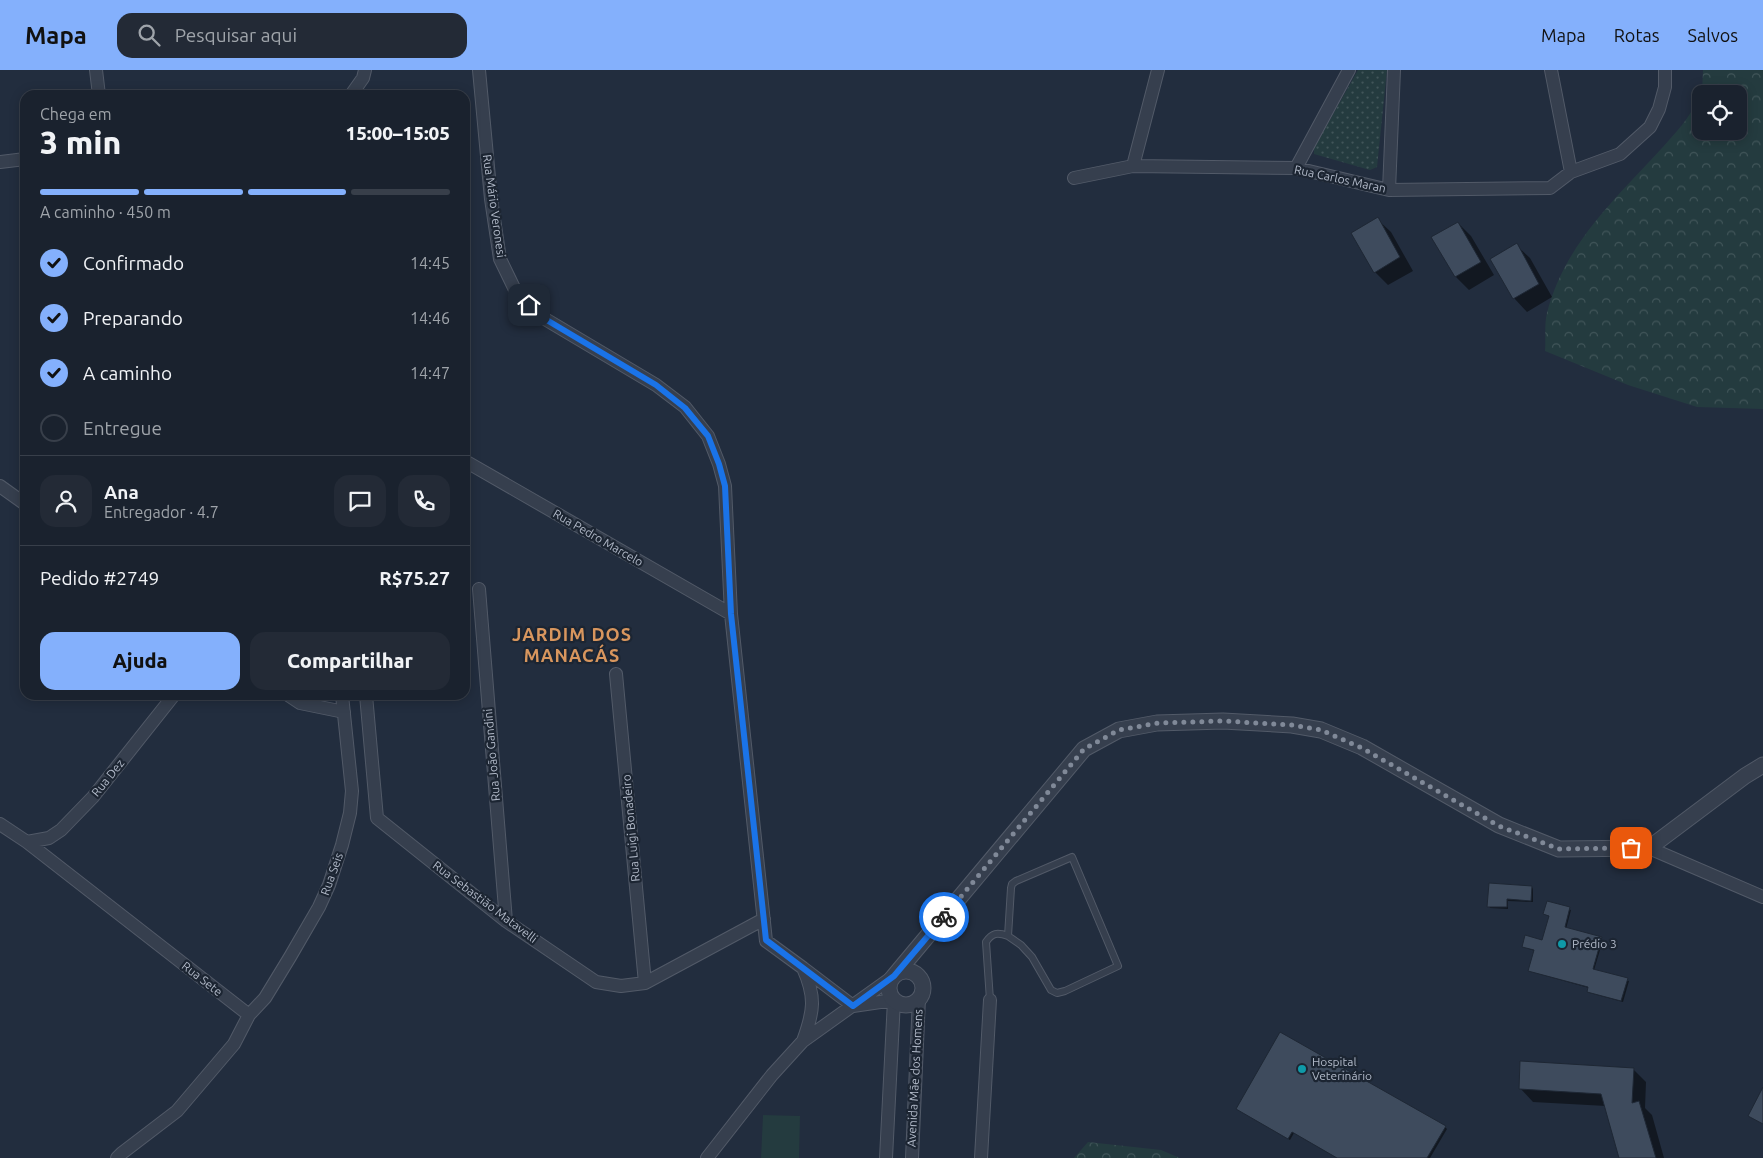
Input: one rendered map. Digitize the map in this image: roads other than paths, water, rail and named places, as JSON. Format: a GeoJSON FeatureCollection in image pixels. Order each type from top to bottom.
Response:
{"type":"FeatureCollection","features":[{"type":"Feature","properties":{"kind":"street"},"geometry":{"type":"LineString","coordinates":[[96,70],[98,90]]}},
{"type":"Feature","properties":{"kind":"street"},"geometry":{"type":"LineString","coordinates":[[355,90],[363,78],[365,70]]}},
{"type":"Feature","properties":{"kind":"street","name":"Rua Mário Veronesi"},"geometry":{"type":"LineString","coordinates":[[479,70],[491,199],[500,259],[518,294],[540,316],[656,385],[685,408],[708,436],[725,486],[731,614],[766,940],[853,1006]]}},
{"type":"Feature","properties":{"kind":"street"},"geometry":{"type":"LineString","coordinates":[[1132,166],[1158,70]]}},
{"type":"Feature","properties":{"kind":"street"},"geometry":{"type":"LineString","coordinates":[[1296,168],[1349,70]]}},
{"type":"Feature","properties":{"kind":"street"},"geometry":{"type":"LineString","coordinates":[[1388,190],[1394,70]]}},
{"type":"Feature","properties":{"kind":"street"},"geometry":{"type":"LineString","coordinates":[[1551,70],[1571,172]]}},
{"type":"Feature","properties":{"kind":"street","name":"Rua Carlos Maran"},"geometry":{"type":"LineString","coordinates":[[1074,178],[1132,166],[1296,168],[1388,190],[1550,188],[1571,172],[1620,154],[1650,127],[1659,110],[1665,86],[1665,70]]}},
{"type":"Feature","properties":{"kind":"street"},"geometry":{"type":"LineString","coordinates":[[0,162],[20,160]]}},
{"type":"Feature","properties":{"kind":"street","name":"Rua Pedro Marcelo"},"geometry":{"type":"LineString","coordinates":[[470,464],[731,614]]}},
{"type":"Feature","properties":{"kind":"street"},"geometry":{"type":"LineString","coordinates":[[0,486],[20,500]]}},
{"type":"Feature","properties":{"kind":"street","name":"Rua João Gandini"},"geometry":{"type":"LineString","coordinates":[[479,589],[506,921]]}},
{"type":"Feature","properties":{"kind":"street","name":"Rua Luigi Bonadeiro"},"geometry":{"type":"LineString","coordinates":[[616,674],[645,983]]}},
{"type":"Feature","properties":{"kind":"street","name":"Rua Dez"},"geometry":{"type":"LineString","coordinates":[[27,842],[48,838],[61,830],[93,797],[170,700]]}},
{"type":"Feature","properties":{"kind":"street"},"geometry":{"type":"LineString","coordinates":[[296,700],[300,703],[344,712]]}},
{"type":"Feature","properties":{"kind":"street","name":"Rua Seis"},"geometry":{"type":"LineString","coordinates":[[249,1016],[264,998],[300,940],[330,885],[350,813],[352,790],[343,700]]}},
{"type":"Feature","properties":{"kind":"street","name":"Rua Sebastião Matavelli"},"geometry":{"type":"LineString","coordinates":[[366,700],[377,818],[506,921],[596,982],[621,986],[645,983],[764,919]]}},
{"type":"Feature","properties":{"kind":"street"},"geometry":{"type":"LineString","coordinates":[[923,942],[919,962],[919,977],[922,988],[919,998],[915,1002],[904,1005],[894,1000],[889,991],[894,976],[1084,749],[1119,730],[1158,723],[1223,721],[1292,725],[1321,730],[1362,748],[1499,826],[1559,849],[1648,848],[1763,897]]}},
{"type":"Feature","properties":{"kind":"street"},"geometry":{"type":"LineString","coordinates":[[1648,848],[1745,776],[1763,765]]}},
{"type":"Feature","properties":{"kind":"street","name":"Rua Sete"},"geometry":{"type":"LineString","coordinates":[[0,824],[27,842],[249,1016]]}},
{"type":"Feature","properties":{"kind":"street"},"geometry":{"type":"LineString","coordinates":[[803,968],[810,984],[812,1000],[811,1019],[803,1041]]}},
{"type":"Feature","properties":{"kind":"street"},"geometry":{"type":"LineString","coordinates":[[707,1158],[772,1075],[803,1041],[898,973],[909,972],[919,977]]}},
{"type":"Feature","properties":{"kind":"street","name":"Avenida Mãe dos Homens"},"geometry":{"type":"LineString","coordinates":[[912,1158],[919,998]]}},
{"type":"Feature","properties":{"kind":"street"},"geometry":{"type":"LineString","coordinates":[[853,1006],[894,1000]]}},
{"type":"Feature","properties":{"kind":"street","name":"Avenida Mãe dos Homens"},"geometry":{"type":"LineString","coordinates":[[886,1158],[894,1000]]}},
{"type":"Feature","properties":{"kind":"street"},"geometry":{"type":"LineString","coordinates":[[981,1158],[990,1000]]}},
{"type":"Feature","properties":{"kind":"street"},"geometry":{"type":"LineString","coordinates":[[117,1158],[122,1152],[177,1111],[234,1044],[249,1016]]}},
{"type":"Feature","properties":{"kind":"lane"},"geometry":{"type":"LineString","coordinates":[[990,1000],[986,942],[991,935],[998,932],[1021,945],[1032,957],[1051,990],[1057,993],[1118,966],[1072,857],[1012,884],[1008,936]]}},
{"type":"Feature","properties":{"kind":"place","name":"Prédio 3"},"geometry":{"type":"Point","coordinates":[1562,944]}},
{"type":"Feature","properties":{"kind":"place","name":"Hospital Veterinário"},"geometry":{"type":"Point","coordinates":[1302,1069]}},
{"type":"Feature","properties":{"kind":"district","name":"JARDIM DOS MANACÁS"},"geometry":{"type":"Point","coordinates":[572,645]}}]}
